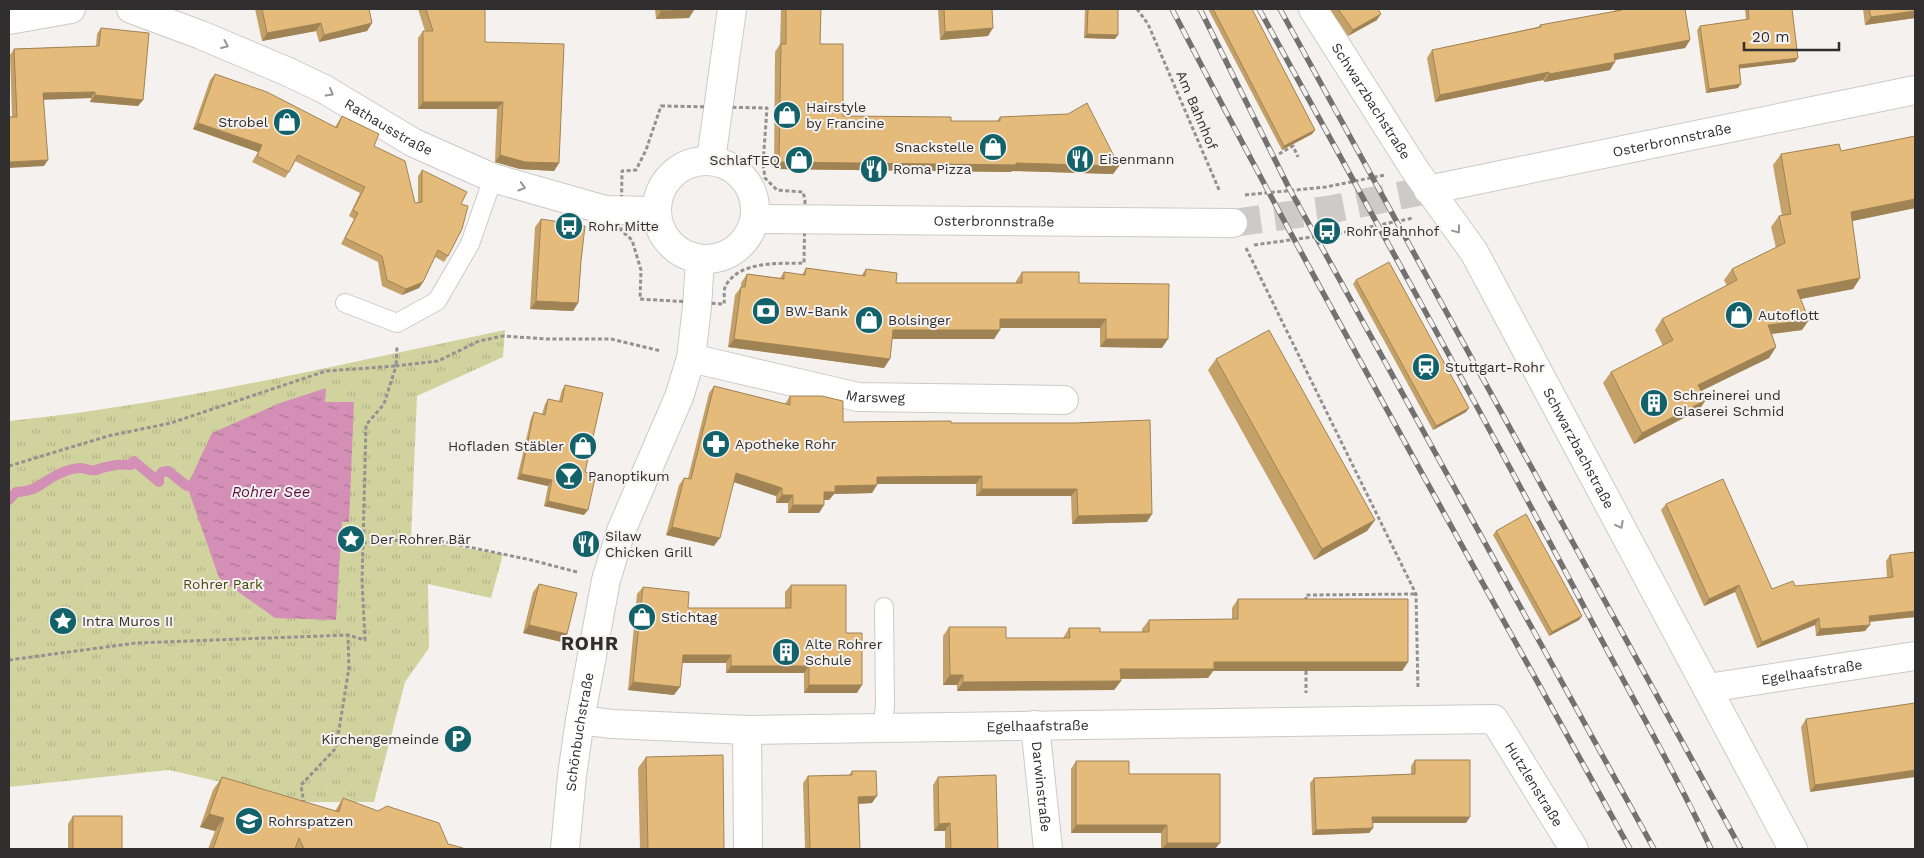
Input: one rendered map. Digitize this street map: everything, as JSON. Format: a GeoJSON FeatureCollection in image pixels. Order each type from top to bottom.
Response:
{"type":"FeatureCollection","features":[{"type":"Feature","properties":{"kind":"street"},"geometry":{"type":"LineString","coordinates":[[9,20],[71,9]]}},
{"type":"Feature","properties":{"kind":"street","name":"Rathausstraße"},"geometry":{"type":"LineString","coordinates":[[131,9],[200,22],[414,142],[493,178],[605,210],[656,211]]}},
{"type":"Feature","properties":{"kind":"street"},"geometry":{"type":"LineString","coordinates":[[711,160],[732,9]]}},
{"type":"Feature","properties":{"kind":"street","name":"Schwarzbachstraße"},"geometry":{"type":"LineString","coordinates":[[1313,9],[1421,180],[1474,252],[1793,849]]}},
{"type":"Feature","properties":{"kind":"street","name":"Osterbronnstraße"},"geometry":{"type":"LineString","coordinates":[[1421,180],[1915,90]]}},
{"type":"Feature","properties":{"kind":"street"},"geometry":{"type":"LineString","coordinates":[[711,160],[730,166],[745,178],[755,196],[755,219],[751,234],[738,249],[720,258],[700,260],[683,254],[669,243],[660,229],[656,211],[660,191],[672,173],[690,162],[711,160]]}},
{"type":"Feature","properties":{"kind":"street","name":"Osterbronnstraße"},"geometry":{"type":"LineString","coordinates":[[755,219],[804,221],[1233,223]]}},
{"type":"Feature","properties":{"kind":"street","name":"Schönbuchstraße"},"geometry":{"type":"LineString","coordinates":[[565,849],[572,774],[580,720],[606,580],[621,532],[679,397],[691,358],[698,303],[700,260]]}},
{"type":"Feature","properties":{"kind":"street","name":"Marsweg"},"geometry":{"type":"LineString","coordinates":[[691,358],[858,397],[1064,400]]}},
{"type":"Feature","properties":{"kind":"street","name":"Egelhaafstraße"},"geometry":{"type":"LineString","coordinates":[[1708,688],[1915,656]]}},
{"type":"Feature","properties":{"kind":"street","name":"Egelhaafstraße"},"geometry":{"type":"LineString","coordinates":[[580,720],[612,724],[747,730],[1494,719]]}},
{"type":"Feature","properties":{"kind":"street","name":"Hutzlenstraße"},"geometry":{"type":"LineString","coordinates":[[1494,719],[1574,849]]}},
{"type":"Feature","properties":{"kind":"street","name":"Darwinstraße"},"geometry":{"type":"LineString","coordinates":[[1035,725],[1048,849]]}},
{"type":"Feature","properties":{"kind":"street"},"geometry":{"type":"LineString","coordinates":[[747,730],[748,849]]}},
{"type":"Feature","properties":{"kind":"lane"},"geometry":{"type":"LineString","coordinates":[[344,303],[397,323],[437,300],[470,244],[493,178]]}},
{"type":"Feature","properties":{"kind":"lane"},"geometry":{"type":"LineString","coordinates":[[882,727],[885,707],[884,606]]}},
{"type":"Feature","properties":{"kind":"path","name":"Am Bahnhof"},"geometry":{"type":"LineString","coordinates":[[1137,9],[1148,24],[1233,223]]}},
{"type":"Feature","properties":{"kind":"path"},"geometry":{"type":"LineString","coordinates":[[1279,154],[1293,146],[1298,157]]}},
{"type":"Feature","properties":{"kind":"path"},"geometry":{"type":"LineString","coordinates":[[1240,196],[1326,187],[1347,182],[1421,180]]}},
{"type":"Feature","properties":{"kind":"path"},"geometry":{"type":"LineString","coordinates":[[1347,182],[1348,187]]}},
{"type":"Feature","properties":{"kind":"path"},"geometry":{"type":"LineString","coordinates":[[1418,720],[1416,594],[1246,246],[1444,212]]}},
{"type":"Feature","properties":{"kind":"path"},"geometry":{"type":"LineString","coordinates":[[698,303],[724,304],[725,286],[735,275],[757,264],[804,263],[804,221]]}},
{"type":"Feature","properties":{"kind":"path"},"geometry":{"type":"LineString","coordinates":[[9,660],[136,643],[348,635],[365,640],[362,581],[366,425],[384,404],[396,366],[397,323]]}},
{"type":"Feature","properties":{"kind":"path"},"geometry":{"type":"LineString","coordinates":[[9,466],[108,436],[171,423],[326,371],[438,361],[479,341],[503,336],[547,339],[611,339],[691,358]]}},
{"type":"Feature","properties":{"kind":"path"},"geometry":{"type":"LineString","coordinates":[[363,543],[426,538],[531,560],[606,580]]}},
{"type":"Feature","properties":{"kind":"path"},"geometry":{"type":"LineString","coordinates":[[1306,608],[1306,595],[1416,594]]}},
{"type":"Feature","properties":{"kind":"path"},"geometry":{"type":"LineString","coordinates":[[306,812],[301,784],[336,748],[349,668],[348,635]]}},
{"type":"Feature","properties":{"kind":"green space","name":"Rohrer Park"},"geometry":{"type":"Polygon","coordinates":[[[505,330],[503,357],[417,396],[411,539],[426,538],[427,542],[503,554],[491,598],[428,584],[429,648],[405,682],[374,802],[309,802],[169,770],[9,787],[9,421],[72,414],[196,394],[505,330]]]}},
{"type":"Feature","properties":{"kind":"water","name":"Rohrer See"},"geometry":{"type":"Polygon","coordinates":[[[326,388],[325,402],[354,402],[349,522],[342,522],[336,620],[275,618],[219,578],[187,486],[212,433],[280,403],[326,388]]]}},
{"type":"Feature","properties":{"kind":"building"},"geometry":{"type":"Polygon","coordinates":[[[262,9],[369,9],[372,23],[324,35],[321,23],[267,33],[262,9]]]}},
{"type":"Feature","properties":{"kind":"building"},"geometry":{"type":"Polygon","coordinates":[[[426,9],[485,9],[485,42],[564,44],[559,163],[525,162],[500,155],[503,102],[423,102],[423,31],[433,31],[426,9]]]}},
{"type":"Feature","properties":{"kind":"building"},"geometry":{"type":"Polygon","coordinates":[[[661,9],[694,9],[694,10],[661,11],[661,9]]]}},
{"type":"Feature","properties":{"kind":"building"},"geometry":{"type":"Polygon","coordinates":[[[786,9],[821,9],[820,44],[843,44],[843,116],[951,117],[951,121],[1000,121],[1000,117],[1068,114],[1087,103],[1119,166],[1016,163],[1016,165],[779,162],[781,44],[786,44],[786,9]]]}},
{"type":"Feature","properties":{"kind":"building"},"geometry":{"type":"Polygon","coordinates":[[[944,9],[992,9],[993,28],[945,32],[944,9]]]}},
{"type":"Feature","properties":{"kind":"building"},"geometry":{"type":"Polygon","coordinates":[[[1088,9],[1118,9],[1118,35],[1087,34],[1088,9]]]}},
{"type":"Feature","properties":{"kind":"building"},"geometry":{"type":"Polygon","coordinates":[[[1213,9],[1252,9],[1315,130],[1284,146],[1213,9]]]}},
{"type":"Feature","properties":{"kind":"building"},"geometry":{"type":"Polygon","coordinates":[[[1338,9],[1378,9],[1381,14],[1353,30],[1338,9]]]}},
{"type":"Feature","properties":{"kind":"building"},"geometry":{"type":"Polygon","coordinates":[[[1621,9],[1685,9],[1690,40],[1614,54],[1615,62],[1549,74],[1549,72],[1440,95],[1432,50],[1541,27],[1540,25],[1621,9]]]}},
{"type":"Feature","properties":{"kind":"building"},"geometry":{"type":"Polygon","coordinates":[[[1748,9],[1792,9],[1798,58],[1739,65],[1741,84],[1709,89],[1700,26],[1749,19],[1748,9]]]}},
{"type":"Feature","properties":{"kind":"building"},"geometry":{"type":"Polygon","coordinates":[[[1869,9],[1915,9],[1915,11],[1871,17],[1869,9]]]}},
{"type":"Feature","properties":{"kind":"building"},"geometry":{"type":"Polygon","coordinates":[[[101,28],[149,33],[143,100],[95,95],[95,92],[43,93],[48,160],[9,162],[9,117],[17,117],[14,49],[99,46],[101,28]]]}},
{"type":"Feature","properties":{"kind":"building"},"geometry":{"type":"Polygon","coordinates":[[[215,74],[267,92],[337,128],[342,116],[379,134],[374,146],[405,161],[415,203],[422,202],[422,170],[467,192],[461,204],[468,206],[462,229],[448,256],[438,250],[423,282],[406,289],[387,280],[382,256],[345,238],[358,213],[353,210],[365,187],[298,155],[289,172],[257,156],[262,145],[198,123],[215,74]]]}},
{"type":"Feature","properties":{"kind":"building"},"geometry":{"type":"Polygon","coordinates":[[[1915,136],[1915,199],[1851,212],[1860,278],[1797,290],[1809,320],[1768,325],[1776,347],[1698,385],[1706,400],[1642,433],[1611,372],[1673,340],[1662,319],[1737,280],[1732,269],[1785,243],[1779,216],[1791,214],[1781,154],[1839,144],[1841,151],[1915,136]]]}},
{"type":"Feature","properties":{"kind":"building"},"geometry":{"type":"Polygon","coordinates":[[[541,219],[585,226],[578,303],[536,301],[541,219]]]}},
{"type":"Feature","properties":{"kind":"building"},"geometry":{"type":"Polygon","coordinates":[[[1389,262],[1469,408],[1436,426],[1356,280],[1389,262]]]}},
{"type":"Feature","properties":{"kind":"building"},"geometry":{"type":"Polygon","coordinates":[[[806,268],[865,276],[866,269],[897,273],[896,283],[1022,283],[1022,272],[1079,272],[1079,283],[1169,284],[1168,339],[1106,339],[1106,319],[1000,319],[1000,330],[893,330],[890,359],[734,339],[741,287],[745,287],[747,274],[784,279],[784,272],[805,275],[806,268]]]}},
{"type":"Feature","properties":{"kind":"building"},"geometry":{"type":"Polygon","coordinates":[[[1269,330],[1375,520],[1322,549],[1216,359],[1269,330]]]}},
{"type":"Feature","properties":{"kind":"building"},"geometry":{"type":"Polygon","coordinates":[[[565,385],[603,393],[585,472],[596,474],[588,510],[548,501],[552,480],[521,474],[534,412],[545,415],[548,399],[562,402],[565,385]]]}},
{"type":"Feature","properties":{"kind":"building"},"geometry":{"type":"Polygon","coordinates":[[[714,386],[790,405],[790,396],[822,396],[843,401],[843,422],[1075,423],[1150,420],[1152,514],[1078,516],[1077,489],[982,489],[982,476],[877,477],[877,485],[835,486],[835,492],[824,492],[824,505],[793,505],[793,495],[782,495],[782,488],[736,473],[720,538],[672,527],[684,478],[691,479],[714,386]]]}},
{"type":"Feature","properties":{"kind":"building"},"geometry":{"type":"Polygon","coordinates":[[[1723,479],[1772,589],[1793,581],[1795,586],[1893,577],[1890,555],[1915,552],[1915,611],[1869,616],[1870,625],[1820,629],[1819,618],[1762,642],[1739,585],[1709,599],[1666,504],[1723,479]]]}},
{"type":"Feature","properties":{"kind":"building"},"geometry":{"type":"Polygon","coordinates":[[[1526,514],[1582,616],[1552,632],[1496,531],[1526,514]]]}},
{"type":"Feature","properties":{"kind":"building"},"geometry":{"type":"Polygon","coordinates":[[[539,584],[577,593],[567,634],[529,625],[539,584]]]}},
{"type":"Feature","properties":{"kind":"building"},"geometry":{"type":"Polygon","coordinates":[[[791,585],[846,585],[846,633],[862,633],[862,685],[809,685],[809,666],[731,666],[731,655],[683,655],[680,687],[633,682],[643,587],[689,592],[688,608],[791,608],[791,585]]]}},
{"type":"Feature","properties":{"kind":"building"},"geometry":{"type":"Polygon","coordinates":[[[1238,599],[1408,599],[1408,662],[1214,662],[1214,669],[1120,669],[1121,681],[963,682],[963,675],[950,675],[949,627],[1006,627],[1006,638],[1070,638],[1069,628],[1100,628],[1100,632],[1149,632],[1149,620],[1238,619],[1238,599]]]}},
{"type":"Feature","properties":{"kind":"building"},"geometry":{"type":"Polygon","coordinates":[[[1915,703],[1915,770],[1815,785],[1806,719],[1915,703]]]}},
{"type":"Feature","properties":{"kind":"building"},"geometry":{"type":"Polygon","coordinates":[[[723,755],[724,849],[648,849],[646,757],[723,755]]]}},
{"type":"Feature","properties":{"kind":"building"},"geometry":{"type":"Polygon","coordinates":[[[1415,760],[1470,760],[1470,817],[1372,817],[1373,828],[1316,830],[1314,778],[1415,774],[1415,760]]]}},
{"type":"Feature","properties":{"kind":"building"},"geometry":{"type":"Polygon","coordinates":[[[1076,761],[1129,761],[1129,774],[1220,774],[1220,843],[1167,843],[1167,825],[1076,825],[1076,761]]]}},
{"type":"Feature","properties":{"kind":"building"},"geometry":{"type":"Polygon","coordinates":[[[852,771],[876,771],[877,796],[858,797],[860,849],[810,849],[808,776],[852,775],[852,771]]]}},
{"type":"Feature","properties":{"kind":"building"},"geometry":{"type":"Polygon","coordinates":[[[996,775],[998,849],[951,849],[950,823],[939,824],[938,777],[996,775]]]}},
{"type":"Feature","properties":{"kind":"building"},"geometry":{"type":"Polygon","coordinates":[[[222,777],[339,812],[343,798],[378,811],[387,806],[439,823],[448,844],[463,848],[304,849],[299,838],[295,849],[213,849],[224,818],[209,814],[222,777]]]}},
{"type":"Feature","properties":{"kind":"building"},"geometry":{"type":"Polygon","coordinates":[[[73,816],[122,816],[122,849],[73,849],[73,816]]]}},
{"type":"Feature","properties":{"kind":"waterway"},"geometry":{"type":"LineString","coordinates":[[9,500],[16,492],[23,492],[34,488],[70,470],[81,468],[94,470],[113,465],[131,465],[134,461],[159,482],[159,476],[162,472],[168,471],[187,486]]}},
{"type":"Feature","properties":{"kind":"tunnel"},"geometry":{"type":"LineString","coordinates":[[1233,223],[1333,209],[1428,190]]}},
{"type":"Feature","properties":{"kind":"railway"},"geometry":{"type":"LineString","coordinates":[[1172,9],[1341,326],[1630,849]]}},
{"type":"Feature","properties":{"kind":"railway"},"geometry":{"type":"LineString","coordinates":[[1200,9],[1289,188],[1654,849]]}},
{"type":"Feature","properties":{"kind":"railway"},"geometry":{"type":"LineString","coordinates":[[1259,9],[1385,237],[1668,762],[1711,849]]}},
{"type":"Feature","properties":{"kind":"railway"},"geometry":{"type":"LineString","coordinates":[[1280,9],[1741,849]]}},
{"type":"Feature","properties":{"kind":"place","name":"Hairstyle by Francine"},"geometry":{"type":"Point","coordinates":[787,115]}},
{"type":"Feature","properties":{"kind":"place","name":"Strobel"},"geometry":{"type":"Point","coordinates":[287,122]}},
{"type":"Feature","properties":{"kind":"place","name":"Snackstelle"},"geometry":{"type":"Point","coordinates":[993,147]}},
{"type":"Feature","properties":{"kind":"place","name":"Eisenmann"},"geometry":{"type":"Point","coordinates":[1080,159]}},
{"type":"Feature","properties":{"kind":"place","name":"SchlafTEQ"},"geometry":{"type":"Point","coordinates":[799,160]}},
{"type":"Feature","properties":{"kind":"place","name":"Roma Pizza"},"geometry":{"type":"Point","coordinates":[874,169]}},
{"type":"Feature","properties":{"kind":"place","name":"Rohr Mitte"},"geometry":{"type":"Point","coordinates":[569,226]}},
{"type":"Feature","properties":{"kind":"place","name":"Rohr Bahnhof"},"geometry":{"type":"Point","coordinates":[1327,231]}},
{"type":"Feature","properties":{"kind":"place","name":"BW-Bank"},"geometry":{"type":"Point","coordinates":[766,311]}},
{"type":"Feature","properties":{"kind":"place","name":"Autoflott"},"geometry":{"type":"Point","coordinates":[1739,315]}},
{"type":"Feature","properties":{"kind":"place","name":"Bolsinger"},"geometry":{"type":"Point","coordinates":[869,320]}},
{"type":"Feature","properties":{"kind":"place","name":"Stuttgart-Rohr"},"geometry":{"type":"Point","coordinates":[1426,367]}},
{"type":"Feature","properties":{"kind":"place","name":"Schreinerei und Glaserei Schmid"},"geometry":{"type":"Point","coordinates":[1654,403]}},
{"type":"Feature","properties":{"kind":"place","name":"Apotheke Rohr"},"geometry":{"type":"Point","coordinates":[716,444]}},
{"type":"Feature","properties":{"kind":"place","name":"Hofladen Stäbler"},"geometry":{"type":"Point","coordinates":[583,446]}},
{"type":"Feature","properties":{"kind":"place","name":"Panoptikum"},"geometry":{"type":"Point","coordinates":[569,476]}},
{"type":"Feature","properties":{"kind":"place","name":"Der Rohrer Bär"},"geometry":{"type":"Point","coordinates":[351,539]}},
{"type":"Feature","properties":{"kind":"place","name":"Silaw Chicken Grill"},"geometry":{"type":"Point","coordinates":[586,544]}},
{"type":"Feature","properties":{"kind":"place","name":"Stichtag"},"geometry":{"type":"Point","coordinates":[642,617]}},
{"type":"Feature","properties":{"kind":"place","name":"Intra Muros II"},"geometry":{"type":"Point","coordinates":[63,621]}},
{"type":"Feature","properties":{"kind":"place","name":"Alte Rohrer Schule"},"geometry":{"type":"Point","coordinates":[786,652]}},
{"type":"Feature","properties":{"kind":"place","name":"Kirchengemeinde"},"geometry":{"type":"Point","coordinates":[458,739]}},
{"type":"Feature","properties":{"kind":"place","name":"Rohrspatzen"},"geometry":{"type":"Point","coordinates":[249,821]}},
{"type":"Feature","properties":{"kind":"district","name":"ROHR"},"geometry":{"type":"Point","coordinates":[590,643]}}]}
